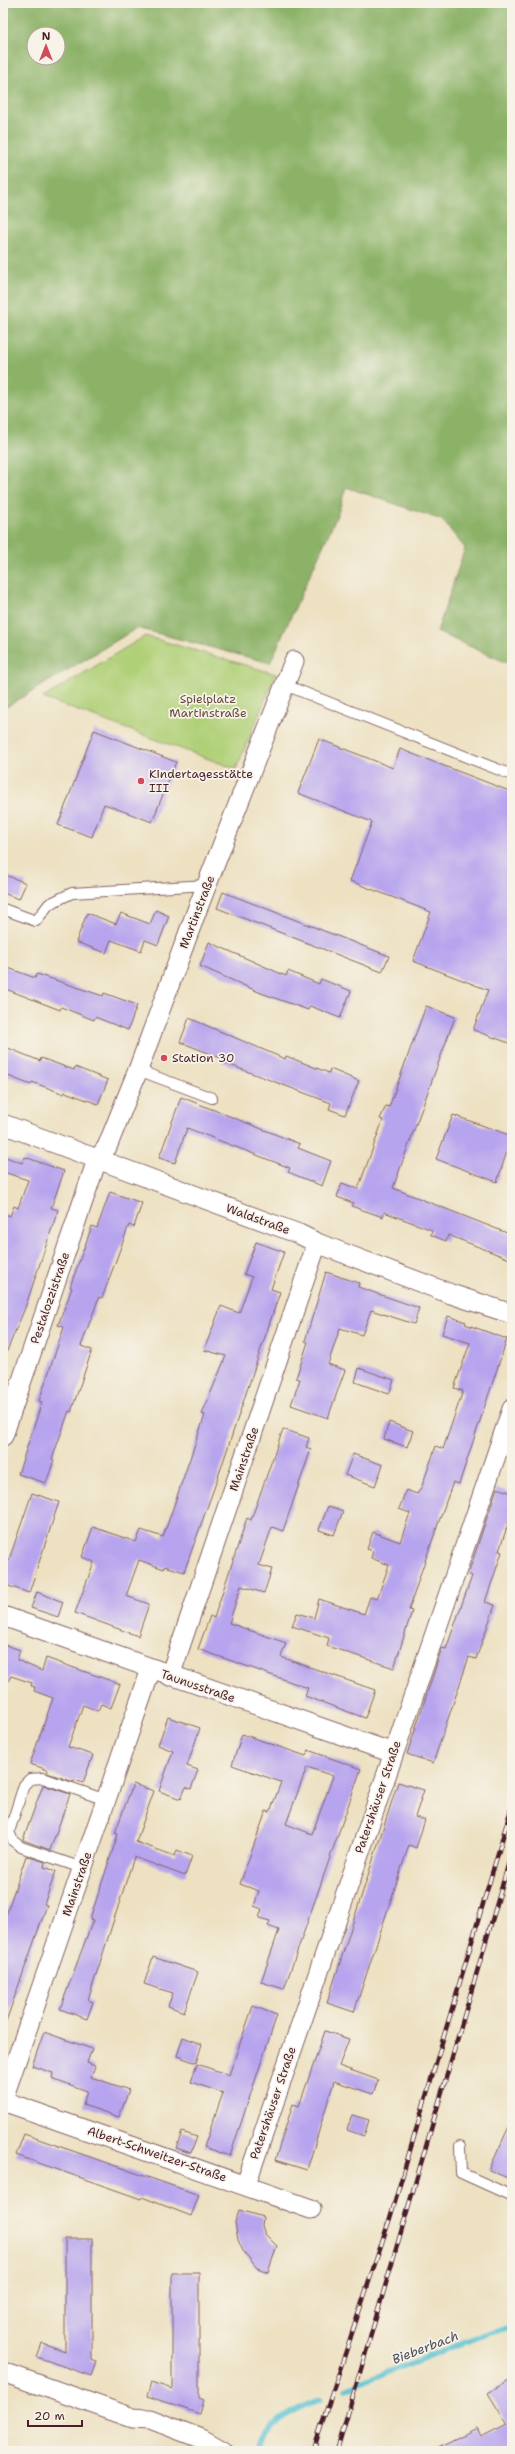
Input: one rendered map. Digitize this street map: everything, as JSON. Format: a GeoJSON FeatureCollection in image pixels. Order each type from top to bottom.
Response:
{"type":"FeatureCollection","features":[{"type":"Feature","properties":{"kind":"street","name":"Martinstraße"},"geometry":{"type":"LineString","coordinates":[[97,1160],[107,1147],[138,1070],[206,885],[294,661]]}},
{"type":"Feature","properties":{"kind":"street","name":"Waldstraße"},"geometry":{"type":"LineString","coordinates":[[3,1124],[299,1234],[319,1237],[451,1294],[512,1314]]}},
{"type":"Feature","properties":{"kind":"street","name":"Pestalozzistraße"},"geometry":{"type":"LineString","coordinates":[[3,1436],[97,1160]]}},
{"type":"Feature","properties":{"kind":"street","name":"Mainstraße"},"geometry":{"type":"LineString","coordinates":[[170,1676],[319,1237]]}},
{"type":"Feature","properties":{"kind":"street","name":"Patershäuser Straße"},"geometry":{"type":"LineString","coordinates":[[246,2184],[512,1409]]}},
{"type":"Feature","properties":{"kind":"street","name":"Taunusstraße"},"geometry":{"type":"LineString","coordinates":[[3,1616],[170,1676],[393,1753]]}},
{"type":"Feature","properties":{"kind":"street","name":"Mainstraße"},"geometry":{"type":"LineString","coordinates":[[3,2100],[151,1669]]}},
{"type":"Feature","properties":{"kind":"street","name":"Albert-Schweitzer-Straße"},"geometry":{"type":"LineString","coordinates":[[3,2100],[246,2184],[311,2209]]}},
{"type":"Feature","properties":{"kind":"street"},"geometry":{"type":"LineString","coordinates":[[3,2372],[133,2418],[150,2419],[202,2439],[223,2451]]}},
{"type":"Feature","properties":{"kind":"lane"},"geometry":{"type":"LineString","coordinates":[[284,685],[512,775]]}},
{"type":"Feature","properties":{"kind":"lane"},"geometry":{"type":"LineString","coordinates":[[3,909],[36,921],[48,904],[72,893],[206,885]]}},
{"type":"Feature","properties":{"kind":"lane"},"geometry":{"type":"LineString","coordinates":[[138,1070],[212,1098]]}},
{"type":"Feature","properties":{"kind":"lane"},"geometry":{"type":"LineString","coordinates":[[82,1868],[21,1847],[13,1841],[9,1832],[24,1785],[30,1779],[43,1778],[106,1800]]}},
{"type":"Feature","properties":{"kind":"lane"},"geometry":{"type":"LineString","coordinates":[[460,2146],[461,2173],[512,2196]]}},
{"type":"Feature","properties":{"kind":"green space"},"geometry":{"type":"Polygon","coordinates":[[[3,3],[512,3],[512,665],[437,632],[465,548],[442,520],[346,487],[338,513],[270,663],[137,628],[3,709],[3,3]]]}},
{"type":"Feature","properties":{"kind":"green space","name":"Spielplatz Martinstraße"},"geometry":{"type":"Polygon","coordinates":[[[145,636],[276,674],[236,769],[43,698],[145,636]]]}},
{"type":"Feature","properties":{"kind":"building"},"geometry":{"type":"Polygon","coordinates":[[[94,730],[176,762],[152,822],[104,804],[92,837],[58,825],[94,730]]]}},
{"type":"Feature","properties":{"kind":"building"},"geometry":{"type":"Polygon","coordinates":[[[319,739],[393,768],[400,749],[512,792],[512,1044],[473,1030],[488,990],[413,961],[431,912],[350,881],[372,822],[298,793],[319,739]]]}},
{"type":"Feature","properties":{"kind":"building"},"geometry":{"type":"Polygon","coordinates":[[[3,874],[26,883],[19,899],[3,893],[3,874]]]}},
{"type":"Feature","properties":{"kind":"building"},"geometry":{"type":"Polygon","coordinates":[[[223,892],[389,956],[382,972],[217,908],[223,892]]]}},
{"type":"Feature","properties":{"kind":"building"},"geometry":{"type":"Polygon","coordinates":[[[156,910],[169,916],[158,945],[145,940],[141,951],[111,940],[106,953],[76,942],[87,913],[116,924],[121,913],[150,924],[156,910]]]}},
{"type":"Feature","properties":{"kind":"building"},"geometry":{"type":"Polygon","coordinates":[[[209,942],[286,976],[288,971],[319,984],[321,979],[351,991],[340,1018],[310,1006],[308,1010],[261,993],[200,966],[209,942]]]}},
{"type":"Feature","properties":{"kind":"building"},"geometry":{"type":"Polygon","coordinates":[[[3,966],[35,978],[37,974],[103,996],[104,993],[137,1005],[128,1030],[95,1017],[94,1020],[61,1007],[60,1010],[3,988],[3,966]]]}},
{"type":"Feature","properties":{"kind":"building"},"geometry":{"type":"Polygon","coordinates":[[[426,1006],[455,1017],[393,1188],[512,1235],[512,1260],[448,1235],[446,1241],[431,1235],[432,1230],[384,1212],[383,1217],[351,1206],[353,1203],[337,1197],[342,1183],[358,1189],[383,1120],[380,1119],[386,1106],[389,1107],[426,1006]]]}},
{"type":"Feature","properties":{"kind":"building"},"geometry":{"type":"Polygon","coordinates":[[[189,1018],[285,1059],[286,1056],[329,1073],[330,1069],[359,1081],[345,1115],[329,1109],[331,1103],[222,1062],[224,1059],[180,1042],[189,1018]]]}},
{"type":"Feature","properties":{"kind":"building"},"geometry":{"type":"Polygon","coordinates":[[[8,1048],[40,1061],[41,1058],[74,1070],[75,1067],[108,1080],[98,1104],[65,1092],[64,1094],[32,1082],[31,1085],[3,1074],[3,1060],[8,1048]]]}},
{"type":"Feature","properties":{"kind":"building"},"geometry":{"type":"Polygon","coordinates":[[[181,1097],[300,1144],[298,1148],[331,1161],[322,1186],[288,1172],[290,1168],[187,1128],[175,1163],[159,1158],[181,1097]]]}},
{"type":"Feature","properties":{"kind":"building"},"geometry":{"type":"Polygon","coordinates":[[[453,1115],[512,1136],[497,1182],[436,1159],[453,1115]]]}},
{"type":"Feature","properties":{"kind":"building"},"geometry":{"type":"Polygon","coordinates":[[[3,1156],[22,1163],[25,1157],[64,1171],[51,1208],[58,1210],[25,1308],[4,1358],[3,1213],[10,1216],[14,1206],[18,1208],[28,1180],[3,1172],[3,1156]]]}},
{"type":"Feature","properties":{"kind":"building"},"geometry":{"type":"Polygon","coordinates":[[[110,1192],[142,1203],[134,1227],[129,1225],[102,1298],[99,1297],[81,1346],[92,1350],[71,1412],[69,1411],[52,1459],[54,1460],[46,1483],[18,1474],[42,1402],[39,1401],[64,1327],[58,1325],[72,1288],[70,1287],[92,1226],[97,1228],[110,1192]]]}},
{"type":"Feature","properties":{"kind":"building"},"geometry":{"type":"Polygon","coordinates":[[[256,1242],[284,1252],[271,1289],[280,1292],[218,1477],[184,1572],[165,1566],[164,1569],[139,1560],[126,1596],[149,1604],[138,1636],[75,1613],[94,1562],[82,1557],[93,1527],[136,1542],[141,1530],[163,1537],[205,1415],[202,1414],[226,1356],[204,1350],[221,1306],[239,1313],[252,1277],[244,1274],[256,1242]]]}},
{"type":"Feature","properties":{"kind":"building"},"geometry":{"type":"Polygon","coordinates":[[[326,1272],[359,1283],[358,1287],[419,1308],[414,1324],[371,1310],[362,1335],[340,1328],[328,1364],[345,1370],[328,1418],[291,1405],[300,1379],[296,1378],[308,1342],[305,1341],[326,1272]]]}},
{"type":"Feature","properties":{"kind":"building"},"geometry":{"type":"Polygon","coordinates":[[[448,1316],[466,1322],[465,1324],[507,1339],[459,1484],[453,1482],[420,1575],[409,1610],[412,1611],[394,1668],[327,1646],[329,1638],[292,1626],[297,1613],[314,1618],[319,1599],[364,1614],[370,1597],[377,1599],[389,1565],[371,1558],[373,1551],[367,1549],[373,1532],[400,1542],[410,1513],[399,1509],[406,1490],[417,1494],[422,1486],[436,1446],[443,1449],[463,1391],[454,1388],[470,1343],[442,1334],[448,1316]]]}},
{"type":"Feature","properties":{"kind":"building"},"geometry":{"type":"Polygon","coordinates":[[[359,1368],[394,1380],[389,1394],[355,1382],[359,1368]]]}},
{"type":"Feature","properties":{"kind":"building"},"geometry":{"type":"Polygon","coordinates":[[[389,1422],[413,1431],[407,1447],[384,1439],[389,1422]]]}},
{"type":"Feature","properties":{"kind":"building"},"geometry":{"type":"Polygon","coordinates":[[[283,1429],[309,1438],[306,1447],[311,1449],[283,1531],[272,1527],[259,1565],[272,1569],[264,1593],[241,1586],[229,1623],[286,1643],[281,1657],[375,1690],[365,1718],[305,1696],[308,1688],[198,1649],[210,1616],[214,1618],[247,1518],[251,1520],[283,1429]]]}},
{"type":"Feature","properties":{"kind":"building"},"geometry":{"type":"Polygon","coordinates":[[[353,1454],[383,1465],[375,1486],[345,1475],[353,1454]]]}},
{"type":"Feature","properties":{"kind":"building"},"geometry":{"type":"Polygon","coordinates":[[[497,1488],[512,1493],[512,1512],[499,1551],[502,1552],[485,1602],[495,1605],[476,1659],[469,1657],[433,1763],[407,1754],[442,1648],[446,1649],[472,1576],[468,1574],[497,1488]]]}},
{"type":"Feature","properties":{"kind":"building"},"geometry":{"type":"Polygon","coordinates":[[[32,1493],[59,1502],[29,1593],[3,1584],[3,1577],[32,1493]]]}},
{"type":"Feature","properties":{"kind":"building"},"geometry":{"type":"Polygon","coordinates":[[[328,1506],[343,1511],[334,1535],[319,1530],[328,1506]]]}},
{"type":"Feature","properties":{"kind":"building"},"geometry":{"type":"Polygon","coordinates":[[[37,1592],[63,1602],[58,1617],[31,1608],[37,1592]]]}},
{"type":"Feature","properties":{"kind":"building"},"geometry":{"type":"Polygon","coordinates":[[[3,1644],[20,1650],[17,1660],[42,1671],[46,1658],[120,1684],[111,1708],[101,1704],[98,1711],[83,1705],[68,1747],[93,1755],[83,1783],[75,1780],[74,1782],[47,1773],[48,1770],[30,1764],[53,1698],[34,1691],[35,1687],[31,1686],[32,1683],[11,1676],[3,1692],[3,1644]]]}},
{"type":"Feature","properties":{"kind":"building"},"geometry":{"type":"Polygon","coordinates":[[[168,1717],[200,1728],[187,1766],[198,1770],[191,1789],[186,1787],[181,1799],[159,1791],[173,1751],[158,1745],[168,1717]]]}},
{"type":"Feature","properties":{"kind":"building"},"geometry":{"type":"Polygon","coordinates":[[[242,1734],[306,1756],[308,1750],[361,1769],[284,1989],[261,1982],[279,1930],[268,1926],[270,1921],[259,1918],[262,1909],[254,1906],[259,1891],[240,1884],[266,1811],[270,1812],[281,1782],[232,1765],[242,1734]],[[307,1767],[286,1824],[312,1834],[333,1776],[307,1767]]]}},
{"type":"Feature","properties":{"kind":"building"},"geometry":{"type":"Polygon","coordinates":[[[398,1782],[424,1790],[415,1817],[425,1820],[416,1848],[409,1845],[354,2012],[327,2003],[398,1782]]]}},
{"type":"Feature","properties":{"kind":"building"},"geometry":{"type":"Polygon","coordinates":[[[133,1784],[154,1791],[136,1842],[175,1856],[177,1850],[192,1856],[185,1876],[134,1857],[88,2000],[93,2002],[87,2019],[60,2009],[93,1920],[90,1919],[118,1834],[115,1833],[133,1784]]]}},
{"type":"Feature","properties":{"kind":"building"},"geometry":{"type":"Polygon","coordinates":[[[43,1785],[70,1794],[50,1850],[23,1840],[43,1785]]]}},
{"type":"Feature","properties":{"kind":"building"},"geometry":{"type":"Polygon","coordinates":[[[26,1856],[45,1862],[44,1867],[56,1871],[44,1904],[47,1905],[5,2024],[3,2024],[3,1924],[26,1856]]]}},
{"type":"Feature","properties":{"kind":"building"},"geometry":{"type":"Polygon","coordinates":[[[153,1957],[198,1972],[184,2012],[168,2006],[173,1993],[144,1984],[153,1957]]]}},
{"type":"Feature","properties":{"kind":"building"},"geometry":{"type":"Polygon","coordinates":[[[253,2006],[277,2015],[230,2156],[204,2147],[223,2093],[191,2082],[197,2064],[229,2075],[253,2006]]]}},
{"type":"Feature","properties":{"kind":"building"},"geometry":{"type":"Polygon","coordinates":[[[325,2031],[349,2039],[339,2066],[378,2080],[373,2094],[334,2081],[307,2170],[275,2160],[293,2104],[299,2106],[325,2031]]]}},
{"type":"Feature","properties":{"kind":"building"},"geometry":{"type":"Polygon","coordinates":[[[44,2032],[92,2049],[87,2063],[95,2066],[91,2077],[129,2090],[119,2117],[83,2105],[87,2091],[52,2078],[53,2073],[32,2066],[44,2032]]]}},
{"type":"Feature","properties":{"kind":"building"},"geometry":{"type":"Polygon","coordinates":[[[183,2037],[202,2044],[196,2063],[177,2056],[183,2037]]]}},
{"type":"Feature","properties":{"kind":"building"},"geometry":{"type":"Polygon","coordinates":[[[352,2115],[369,2120],[364,2136],[347,2130],[352,2115]]]}},
{"type":"Feature","properties":{"kind":"building"},"geometry":{"type":"Polygon","coordinates":[[[512,2120],[512,2180],[489,2170],[512,2120]]]}},
{"type":"Feature","properties":{"kind":"building"},"geometry":{"type":"Polygon","coordinates":[[[182,2132],[197,2137],[191,2153],[176,2148],[182,2132]]]}},
{"type":"Feature","properties":{"kind":"building"},"geometry":{"type":"Polygon","coordinates":[[[24,2134],[199,2195],[191,2216],[142,2197],[141,2199],[16,2155],[24,2134]]]}},
{"type":"Feature","properties":{"kind":"building"},"geometry":{"type":"Polygon","coordinates":[[[239,2210],[263,2217],[262,2226],[265,2234],[277,2246],[268,2272],[257,2268],[243,2251],[238,2240],[235,2222],[239,2210]]]}},
{"type":"Feature","properties":{"kind":"building"},"geometry":{"type":"Polygon","coordinates":[[[65,2239],[92,2239],[92,2360],[96,2362],[91,2376],[37,2357],[42,2343],[65,2351],[65,2239]]]}},
{"type":"Feature","properties":{"kind":"building"},"geometry":{"type":"Polygon","coordinates":[[[172,2273],[199,2273],[199,2398],[204,2400],[200,2414],[147,2396],[151,2382],[172,2389],[172,2273]]]}},
{"type":"Feature","properties":{"kind":"building"},"geometry":{"type":"Polygon","coordinates":[[[512,2378],[512,2451],[432,2451],[477,2429],[481,2437],[507,2424],[488,2393],[512,2378]]]}},
{"type":"Feature","properties":{"kind":"waterway","name":"Bieberbach"},"geometry":{"type":"LineString","coordinates":[[345,2389],[465,2342],[512,2326]]}},
{"type":"Feature","properties":{"kind":"waterway","name":"Bieberbach"},"geometry":{"type":"LineString","coordinates":[[258,2451],[269,2430],[283,2417],[321,2399]]}},
{"type":"Feature","properties":{"kind":"railway"},"geometry":{"type":"LineString","coordinates":[[313,2451],[390,2218],[512,1806]]}},
{"type":"Feature","properties":{"kind":"railway"},"geometry":{"type":"LineString","coordinates":[[337,2451],[512,1852]]}},
{"type":"Feature","properties":{"kind":"place","name":"Kindertagesstätte III"},"geometry":{"type":"Point","coordinates":[141,781]}},
{"type":"Feature","properties":{"kind":"place","name":"Station 30"},"geometry":{"type":"Point","coordinates":[164,1058]}}]}
